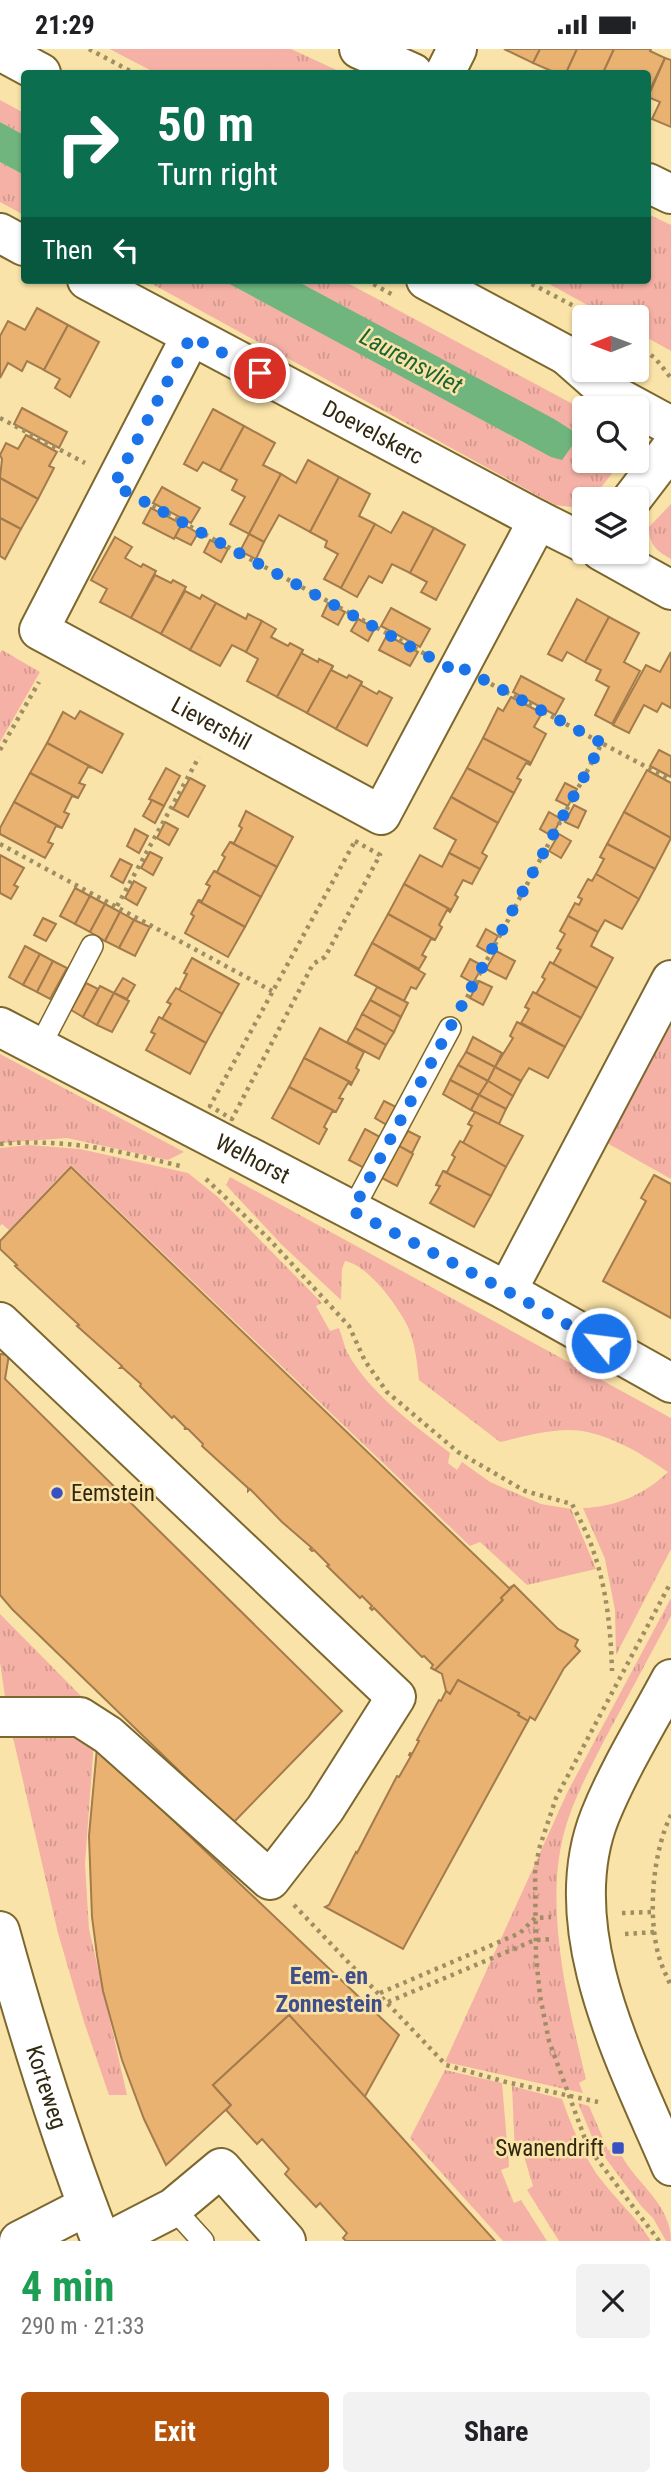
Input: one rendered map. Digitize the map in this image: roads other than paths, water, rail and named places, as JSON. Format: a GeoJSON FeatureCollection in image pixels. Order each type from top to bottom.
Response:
{"type":"FeatureCollection","features":[{"type":"Feature","properties":{"kind":"street"},"geometry":{"type":"LineString","coordinates":[[359,49],[406,70]]}},
{"type":"Feature","properties":{"kind":"street"},"geometry":{"type":"LineString","coordinates":[[446,70],[457,49]]}},
{"type":"Feature","properties":{"kind":"street"},"geometry":{"type":"LineString","coordinates":[[0,51],[35,70]]}},
{"type":"Feature","properties":{"kind":"street"},"geometry":{"type":"LineString","coordinates":[[651,184],[671,194]]}},
{"type":"Feature","properties":{"kind":"street"},"geometry":{"type":"LineString","coordinates":[[0,233],[21,244]]}},
{"type":"Feature","properties":{"kind":"street","name":"Doevelskerc"},"geometry":{"type":"LineString","coordinates":[[94,284],[572,537]]}},
{"type":"Feature","properties":{"kind":"street"},"geometry":{"type":"LineString","coordinates":[[434,284],[572,357]]}},
{"type":"Feature","properties":{"kind":"street","name":"Lievershil"},"geometry":{"type":"LineString","coordinates":[[191,336],[39,629],[382,815],[538,520]]}},
{"type":"Feature","properties":{"kind":"street"},"geometry":{"type":"LineString","coordinates":[[599,382],[608,391],[671,426]]}},
{"type":"Feature","properties":{"kind":"street"},"geometry":{"type":"LineString","coordinates":[[632,382],[671,401]]}},
{"type":"Feature","properties":{"kind":"street"},"geometry":{"type":"LineString","coordinates":[[641,487],[671,448]]}},
{"type":"Feature","properties":{"kind":"street"},"geometry":{"type":"LineString","coordinates":[[624,564],[671,590]]}},
{"type":"Feature","properties":{"kind":"street"},"geometry":{"type":"LineString","coordinates":[[507,1291],[671,980]]}},
{"type":"Feature","properties":{"kind":"street","name":"Welhorst"},"geometry":{"type":"LineString","coordinates":[[0,1027],[507,1291],[671,1383]]}},
{"type":"Feature","properties":{"kind":"street"},"geometry":{"type":"LineString","coordinates":[[0,1322],[396,1696],[325,1809],[270,1880],[108,1735],[80,1717],[0,1717]]}},
{"type":"Feature","properties":{"kind":"street"},"geometry":{"type":"LineString","coordinates":[[671,1679],[599,1818],[588,1864],[588,1926],[592,1959],[606,2006],[643,2103],[671,2166]]}},
{"type":"Feature","properties":{"kind":"street","name":"Korteweg"},"geometry":{"type":"LineString","coordinates":[[0,1931],[46,2088],[101,2241]]}},
{"type":"Feature","properties":{"kind":"street"},"geometry":{"type":"LineString","coordinates":[[109,2241],[159,2225],[221,2168],[286,2241]]}},
{"type":"Feature","properties":{"kind":"street"},"geometry":{"type":"LineString","coordinates":[[19,2241],[87,2206]]}},
{"type":"Feature","properties":{"kind":"lane"},"geometry":{"type":"LineString","coordinates":[[39,1048],[92,946]]}},
{"type":"Feature","properties":{"kind":"lane"},"geometry":{"type":"LineString","coordinates":[[352,1211],[450,1028]]}},
{"type":"Feature","properties":{"kind":"lane"},"geometry":{"type":"LineString","coordinates":[[159,2225],[203,2241]]}},
{"type":"Feature","properties":{"kind":"water"},"geometry":{"type":"Polygon","coordinates":[[[0,122],[21,133],[21,173],[0,162],[0,122]]]}},
{"type":"Feature","properties":{"kind":"water","name":"Laurensvliet"},"geometry":{"type":"Polygon","coordinates":[[[229,284],[302,284],[572,430],[572,446],[562,460],[551,457],[229,284]]]}},
{"type":"Feature","properties":{"kind":"place","name":"Eemstein"},"geometry":{"type":"Point","coordinates":[57,1493]}},
{"type":"Feature","properties":{"kind":"place","name":"Swanendrift"},"geometry":{"type":"Point","coordinates":[618,2148]}},
{"type":"Feature","properties":{"kind":"district","name":"Eem- en Zonnestein"},"geometry":{"type":"Point","coordinates":[329,1990]}}]}
